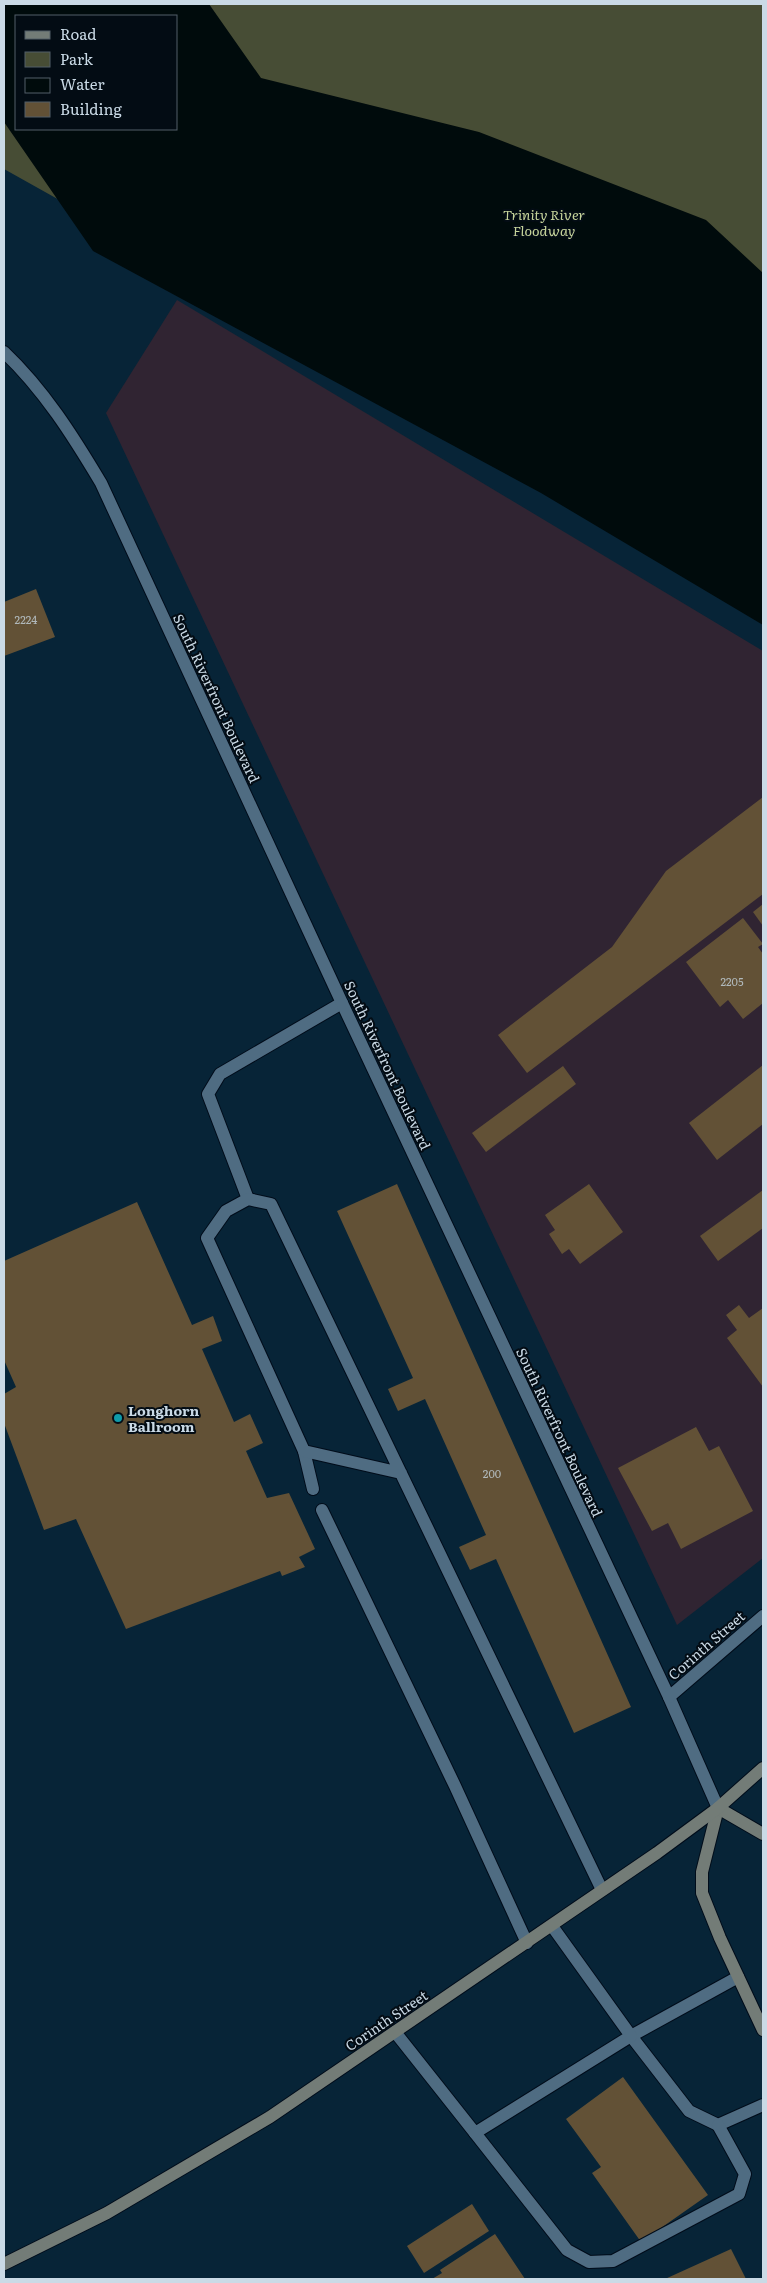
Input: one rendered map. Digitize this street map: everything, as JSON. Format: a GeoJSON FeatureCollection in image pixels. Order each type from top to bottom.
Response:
{"type":"FeatureCollection","features":[{"type":"Feature","properties":{"kind":"main road","name":"Corinth Street"},"geometry":{"type":"LineString","coordinates":[[4,2264],[124,2203],[270,2116],[658,1853],[718,1808],[763,1768]]}},
{"type":"Feature","properties":{"kind":"main road"},"geometry":{"type":"LineString","coordinates":[[763,1834],[718,1808],[702,1872],[702,1893],[738,1978],[763,2030]]}},
{"type":"Feature","properties":{"kind":"street","name":"South Riverfront Boulevard"},"geometry":{"type":"LineString","coordinates":[[4,352],[21,368],[64,423],[101,483],[342,1004],[669,1698],[718,1808]]}},
{"type":"Feature","properties":{"kind":"street"},"geometry":{"type":"LineString","coordinates":[[248,1199],[208,1094],[220,1074],[342,1004]]}},
{"type":"Feature","properties":{"kind":"street"},"geometry":{"type":"LineString","coordinates":[[313,1489],[304,1451],[206,1238],[226,1212],[248,1199],[271,1204],[602,1890]]}},
{"type":"Feature","properties":{"kind":"street"},"geometry":{"type":"LineString","coordinates":[[304,1451],[401,1473]]}},
{"type":"Feature","properties":{"kind":"street"},"geometry":{"type":"LineString","coordinates":[[322,1510],[527,1943]]}},
{"type":"Feature","properties":{"kind":"street","name":"Corinth Street"},"geometry":{"type":"LineString","coordinates":[[669,1698],[763,1616]]}},
{"type":"Feature","properties":{"kind":"street"},"geometry":{"type":"LineString","coordinates":[[395,2032],[567,2250],[589,2262],[613,2261],[739,2194],[745,2174],[718,2126],[689,2112],[631,2036],[552,1926]]}},
{"type":"Feature","properties":{"kind":"street"},"geometry":{"type":"LineString","coordinates":[[475,2133],[631,2036],[738,1978]]}},
{"type":"Feature","properties":{"kind":"street"},"geometry":{"type":"LineString","coordinates":[[718,2126],[763,2105]]}},
{"type":"Feature","properties":{"kind":"shaded area"},"geometry":{"type":"Polygon","coordinates":[[[177,300],[763,651],[763,1558],[677,1625],[106,413],[177,300]]]}},
{"type":"Feature","properties":{"kind":"green space","name":"Trinity River Floodway"},"geometry":{"type":"Polygon","coordinates":[[[4,4],[763,4],[763,594],[4,169],[4,4]]]}},
{"type":"Feature","properties":{"kind":"water","name":"Trinity River Floodway"},"geometry":{"type":"Polygon","coordinates":[[[4,4],[209,4],[261,78],[479,132],[706,220],[763,273],[763,625],[541,493],[93,251],[4,122],[4,4]]]}},
{"type":"Feature","properties":{"kind":"building"},"geometry":{"type":"Polygon","coordinates":[[[36,589],[55,637],[4,656],[4,602],[36,589]]]}},
{"type":"Feature","properties":{"kind":"building"},"geometry":{"type":"Polygon","coordinates":[[[763,797],[763,894],[527,1073],[498,1035],[612,947],[666,871],[763,797]]]}},
{"type":"Feature","properties":{"kind":"building"},"geometry":{"type":"Polygon","coordinates":[[[763,904],[763,926],[753,912],[763,904]]]}},
{"type":"Feature","properties":{"kind":"building"},"geometry":{"type":"Polygon","coordinates":[[[743,918],[763,944],[758,947],[763,954],[763,1003],[743,1019],[728,1000],[720,1007],[686,962],[743,918]]]}},
{"type":"Feature","properties":{"kind":"building"},"geometry":{"type":"Polygon","coordinates":[[[763,1065],[763,1124],[717,1160],[689,1123],[763,1065]]]}},
{"type":"Feature","properties":{"kind":"building"},"geometry":{"type":"Polygon","coordinates":[[[563,1066],[576,1084],[486,1152],[472,1133],[563,1066]]]}},
{"type":"Feature","properties":{"kind":"building"},"geometry":{"type":"Polygon","coordinates":[[[397,1184],[631,1707],[574,1733],[496,1559],[470,1570],[459,1547],[486,1535],[425,1399],[398,1411],[388,1389],[413,1378],[337,1211],[397,1184]]]}},
{"type":"Feature","properties":{"kind":"building"},"geometry":{"type":"Polygon","coordinates":[[[589,1184],[623,1232],[580,1264],[569,1249],[562,1254],[549,1234],[555,1230],[545,1215],[589,1184]]]}},
{"type":"Feature","properties":{"kind":"building"},"geometry":{"type":"Polygon","coordinates":[[[763,1190],[763,1228],[718,1261],[700,1236],[763,1190]]]}},
{"type":"Feature","properties":{"kind":"building","name":"Longhorn Ballroom"},"geometry":{"type":"Polygon","coordinates":[[[137,1202],[192,1325],[213,1316],[222,1341],[202,1349],[234,1422],[250,1414],[263,1443],[246,1451],[267,1498],[289,1493],[315,1549],[299,1557],[305,1567],[282,1576],[280,1571],[126,1629],[76,1519],[44,1530],[4,1423],[4,1394],[16,1387],[4,1360],[4,1261],[137,1202]]]}},
{"type":"Feature","properties":{"kind":"building"},"geometry":{"type":"Polygon","coordinates":[[[739,1305],[749,1318],[763,1308],[763,1387],[727,1338],[737,1330],[726,1315],[739,1305]]]}},
{"type":"Feature","properties":{"kind":"building"},"geometry":{"type":"Polygon","coordinates":[[[696,1427],[709,1451],[719,1446],[753,1511],[681,1549],[668,1523],[652,1531],[618,1468],[696,1427]]]}},
{"type":"Feature","properties":{"kind":"building"},"geometry":{"type":"Polygon","coordinates":[[[623,2077],[708,2195],[641,2242],[592,2173],[601,2167],[566,2119],[623,2077]]]}},
{"type":"Feature","properties":{"kind":"building"},"geometry":{"type":"Polygon","coordinates":[[[472,2204],[489,2231],[424,2273],[407,2246],[472,2204]]]}},
{"type":"Feature","properties":{"kind":"building"},"geometry":{"type":"Polygon","coordinates":[[[495,2234],[525,2279],[432,2279],[442,2273],[440,2270],[495,2234]]]}},
{"type":"Feature","properties":{"kind":"building"},"geometry":{"type":"Polygon","coordinates":[[[731,2249],[746,2279],[665,2279],[731,2249]]]}},
{"type":"Feature","properties":{"kind":"place","name":"Longhorn Ballroom"},"geometry":{"type":"Point","coordinates":[118,1418]}}]}
